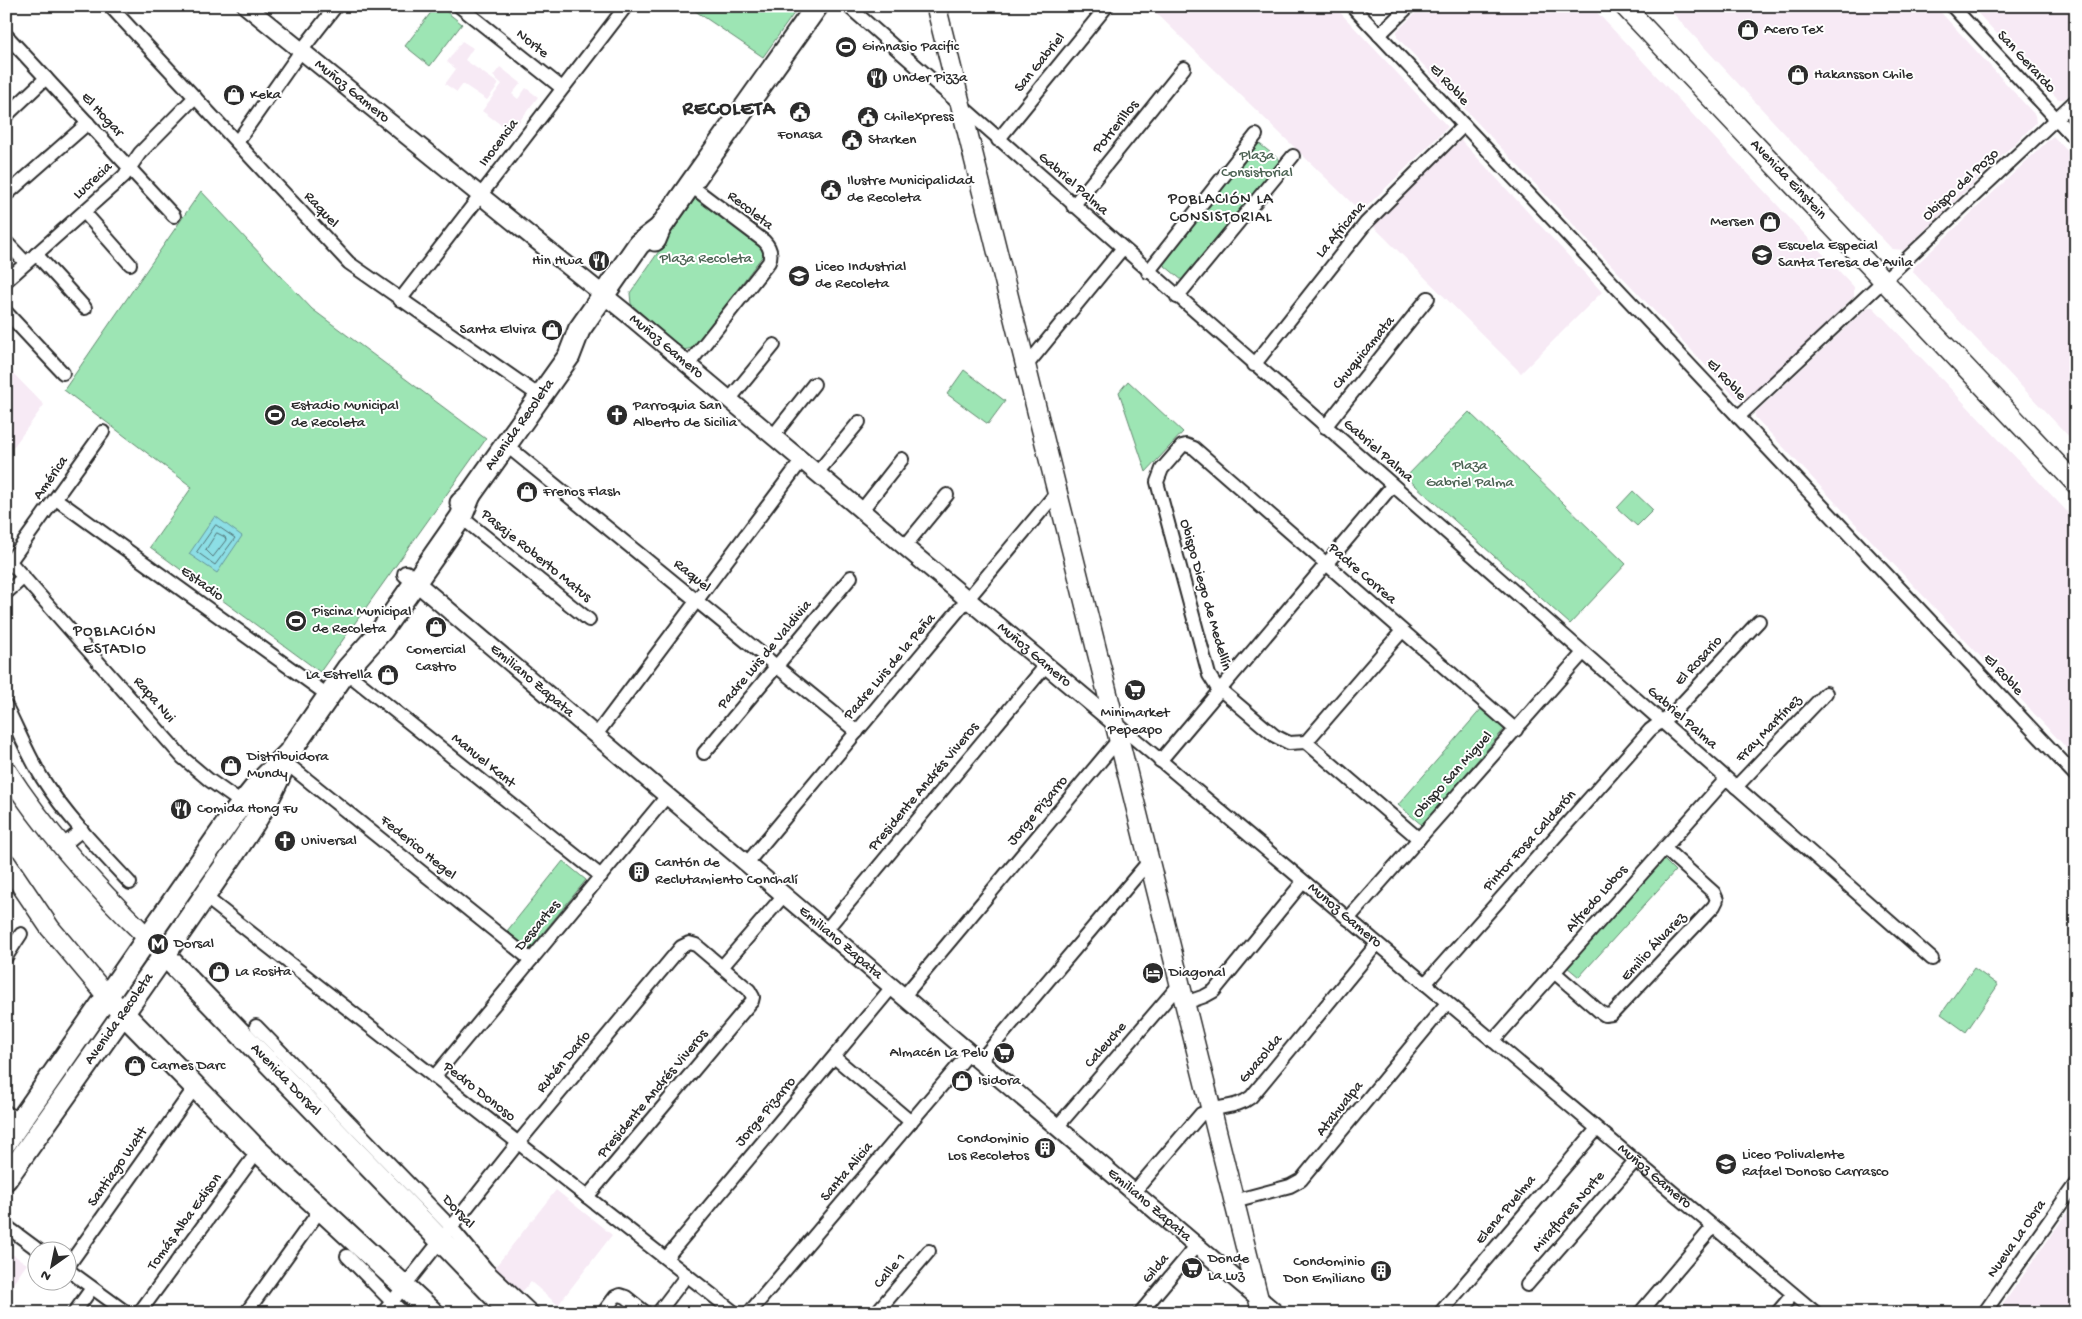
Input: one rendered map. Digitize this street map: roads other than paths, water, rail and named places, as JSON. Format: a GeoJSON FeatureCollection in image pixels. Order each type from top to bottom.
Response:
{"type":"FeatureCollection","features":[{"type":"Feature","properties":{"kind":"main road"},"geometry":{"type":"LineString","coordinates":[[936,6],[1260,1305]]}},
{"type":"Feature","properties":{"kind":"main road","name":"Avenida Einstein"},"geometry":{"type":"LineString","coordinates":[[1624,6],[2076,484]]}},
{"type":"Feature","properties":{"kind":"main road","name":"Avenida Recoleta"},"geometry":{"type":"LineString","coordinates":[[6,1142],[13,1117],[107,996],[242,804],[287,757],[347,670],[382,630],[452,511],[470,495],[541,397],[569,356],[579,330],[609,300],[639,244],[660,228],[811,8]]}},
{"type":"Feature","properties":{"kind":"main road","name":"Avenida Recoleta"},"geometry":{"type":"LineString","coordinates":[[411,578],[462,517],[470,495]]}},
{"type":"Feature","properties":{"kind":"main road","name":"Avenida Recoleta"},"geometry":{"type":"LineString","coordinates":[[6,1179],[204,896],[269,798],[287,757]]}},
{"type":"Feature","properties":{"kind":"main road","name":"Avenida Dorsal"},"geometry":{"type":"LineString","coordinates":[[6,770],[27,802],[61,847],[147,937],[446,1234],[511,1313]]}},
{"type":"Feature","properties":{"kind":"main road"},"geometry":{"type":"LineString","coordinates":[[6,863],[50,928],[123,1014],[258,1151],[320,1210],[398,1294],[434,1313]]}},
{"type":"Feature","properties":{"kind":"main road"},"geometry":{"type":"LineString","coordinates":[[199,865],[197,882],[204,896]]}},
{"type":"Feature","properties":{"kind":"street","name":"Raquel"},"geometry":{"type":"LineString","coordinates":[[110,6],[342,257],[363,274],[541,397]]}},
{"type":"Feature","properties":{"kind":"street","name":"Muñoz Gamero"},"geometry":{"type":"LineString","coordinates":[[246,6],[688,365],[1047,664],[1117,731],[1160,761],[1816,1313]]}},
{"type":"Feature","properties":{"kind":"street"},"geometry":{"type":"LineString","coordinates":[[237,142],[301,51],[336,6]]}},
{"type":"Feature","properties":{"kind":"street","name":"Norte"},"geometry":{"type":"LineString","coordinates":[[459,6],[562,88]]}},
{"type":"Feature","properties":{"kind":"street","name":"Inocencia"},"geometry":{"type":"LineString","coordinates":[[400,300],[626,6]]}},
{"type":"Feature","properties":{"kind":"street","name":"Gabriel Palma"},"geometry":{"type":"LineString","coordinates":[[848,6],[1148,272],[1932,959]]}},
{"type":"Feature","properties":{"kind":"street","name":"San Gabriel"},"geometry":{"type":"LineString","coordinates":[[998,140],[1107,6]]}},
{"type":"Feature","properties":{"kind":"street","name":"El Roble"},"geometry":{"type":"LineString","coordinates":[[1352,6],[2076,776]]}},
{"type":"Feature","properties":{"kind":"street"},"geometry":{"type":"LineString","coordinates":[[1379,35],[1410,6]]}},
{"type":"Feature","properties":{"kind":"street","name":"San Gerardo"},"geometry":{"type":"LineString","coordinates":[[1952,6],[2076,140]]}},
{"type":"Feature","properties":{"kind":"street","name":"El Hogar"},"geometry":{"type":"LineString","coordinates":[[6,35],[174,216]]}},
{"type":"Feature","properties":{"kind":"street","name":"Potrerillos"},"geometry":{"type":"LineString","coordinates":[[1073,206],[1184,68]]}},
{"type":"Feature","properties":{"kind":"street"},"geometry":{"type":"LineString","coordinates":[[6,116],[46,78]]}},
{"type":"Feature","properties":{"kind":"street","name":"Lucrecia"},"geometry":{"type":"LineString","coordinates":[[6,281],[124,176],[140,153],[195,97]]}},
{"type":"Feature","properties":{"kind":"street","name":"Obispo del Pozo"},"geometry":{"type":"LineString","coordinates":[[1738,417],[2076,100]]}},
{"type":"Feature","properties":{"kind":"street"},"geometry":{"type":"LineString","coordinates":[[6,195],[88,123]]}},
{"type":"Feature","properties":{"kind":"street","name":"La Africana"},"geometry":{"type":"LineString","coordinates":[[1254,365],[1366,223],[1464,125]]}},
{"type":"Feature","properties":{"kind":"street"},"geometry":{"type":"LineString","coordinates":[[1148,272],[1256,136]]}},
{"type":"Feature","properties":{"kind":"street"},"geometry":{"type":"LineString","coordinates":[[1177,297],[1293,156]]}},
{"type":"Feature","properties":{"kind":"street","name":"Recoleta"},"geometry":{"type":"LineString","coordinates":[[688,365],[766,265],[770,256],[769,247],[764,241],[690,185]]}},
{"type":"Feature","properties":{"kind":"street"},"geometry":{"type":"LineString","coordinates":[[84,212],[130,264]]}},
{"type":"Feature","properties":{"kind":"street"},"geometry":{"type":"LineString","coordinates":[[6,242],[26,263]]}},
{"type":"Feature","properties":{"kind":"street"},"geometry":{"type":"LineString","coordinates":[[1027,365],[1122,249]]}},
{"type":"Feature","properties":{"kind":"street"},"geometry":{"type":"LineString","coordinates":[[36,254],[85,308]]}},
{"type":"Feature","properties":{"kind":"street","name":"Chuquicamata"},"geometry":{"type":"LineString","coordinates":[[1325,427],[1428,298]]}},
{"type":"Feature","properties":{"kind":"street"},"geometry":{"type":"LineString","coordinates":[[6,312],[63,374]]}},
{"type":"Feature","properties":{"kind":"street"},"geometry":{"type":"LineString","coordinates":[[729,400],[774,345]]}},
{"type":"Feature","properties":{"kind":"street"},"geometry":{"type":"LineString","coordinates":[[773,436],[814,384]]}},
{"type":"Feature","properties":{"kind":"street"},"geometry":{"type":"LineString","coordinates":[[817,473],[859,422]]}},
{"type":"Feature","properties":{"kind":"street","name":"América"},"geometry":{"type":"LineString","coordinates":[[9,565],[103,432]]}},
{"type":"Feature","properties":{"kind":"street","name":"Raquel"},"geometry":{"type":"LineString","coordinates":[[506,445],[857,732]]}},
{"type":"Feature","properties":{"kind":"street","name":"Padre Correa"},"geometry":{"type":"LineString","coordinates":[[1186,445],[1194,448],[1516,730]]}},
{"type":"Feature","properties":{"kind":"street","name":"Obispo Diego de Medellín"},"geometry":{"type":"LineString","coordinates":[[1186,445],[1179,449],[1162,470],[1158,482],[1206,669],[1212,681],[1220,690],[1275,736],[1290,743],[1306,742]]}},
{"type":"Feature","properties":{"kind":"street"},"geometry":{"type":"LineString","coordinates":[[862,510],[902,459]]}},
{"type":"Feature","properties":{"kind":"street"},"geometry":{"type":"LineString","coordinates":[[596,735],[802,460]]}},
{"type":"Feature","properties":{"kind":"street"},"geometry":{"type":"LineString","coordinates":[[1160,761],[1392,486]]}},
{"type":"Feature","properties":{"kind":"street","name":"Padre Luis de la Peña"},"geometry":{"type":"LineString","coordinates":[[747,863],[1058,491]]}},
{"type":"Feature","properties":{"kind":"street"},"geometry":{"type":"LineString","coordinates":[[905,546],[946,494]]}},
{"type":"Feature","properties":{"kind":"street","name":"Estadio"},"geometry":{"type":"LineString","coordinates":[[56,499],[328,696]]}},
{"type":"Feature","properties":{"kind":"street","name":"Pasaje Roberto Matus"},"geometry":{"type":"LineString","coordinates":[[462,517],[589,620]]}},
{"type":"Feature","properties":{"kind":"street","name":"Rapa Nui"},"geometry":{"type":"LineString","coordinates":[[9,565],[24,577],[183,758],[242,804]]}},
{"type":"Feature","properties":{"kind":"street"},"geometry":{"type":"LineString","coordinates":[[6,593],[24,577]]}},
{"type":"Feature","properties":{"kind":"street","name":"Padre Luis de Valdivia"},"geometry":{"type":"LineString","coordinates":[[704,753],[851,577]]}},
{"type":"Feature","properties":{"kind":"street","name":"Emiliano Zapata"},"geometry":{"type":"LineString","coordinates":[[411,578],[1197,1245],[1260,1305],[1276,1313]]}},
{"type":"Feature","properties":{"kind":"street","name":"El Rosario"},"geometry":{"type":"LineString","coordinates":[[1661,722],[1674,712],[1759,621]]}},
{"type":"Feature","properties":{"kind":"street"},"geometry":{"type":"LineString","coordinates":[[1402,631],[1306,742],[1419,839]]}},
{"type":"Feature","properties":{"kind":"street","name":"Obispo San Miguel"},"geometry":{"type":"LineString","coordinates":[[1348,919],[1583,653]]}},
{"type":"Feature","properties":{"kind":"street","name":"Presidente Andrés Viveros"},"geometry":{"type":"LineString","coordinates":[[826,930],[1047,664]]}},
{"type":"Feature","properties":{"kind":"street","name":"Manuel Kant"},"geometry":{"type":"LineString","coordinates":[[347,670],[601,876]]}},
{"type":"Feature","properties":{"kind":"street","name":"Fray Martínez"},"geometry":{"type":"LineString","coordinates":[[1731,783],[1826,693]]}},
{"type":"Feature","properties":{"kind":"street"},"geometry":{"type":"LineString","coordinates":[[8,714],[41,777],[82,830],[130,883]]}},
{"type":"Feature","properties":{"kind":"street","name":"Pintor Fosa Calderón"},"geometry":{"type":"LineString","coordinates":[[1425,984],[1650,730],[1661,722]]}},
{"type":"Feature","properties":{"kind":"street","name":"Jorge Pizarro"},"geometry":{"type":"LineString","coordinates":[[666,1258],[834,1057],[898,991],[1117,731]]}},
{"type":"Feature","properties":{"kind":"street","name":"Federico Hegel"},"geometry":{"type":"LineString","coordinates":[[287,757],[531,960]]}},
{"type":"Feature","properties":{"kind":"street","name":"Alfredo Lobos"},"geometry":{"type":"LineString","coordinates":[[1493,1041],[1664,848],[1731,783]]}},
{"type":"Feature","properties":{"kind":"street","name":"Descartes"},"geometry":{"type":"LineString","coordinates":[[434,1077],[667,796]]}},
{"type":"Feature","properties":{"kind":"street"},"geometry":{"type":"LineString","coordinates":[[61,847],[82,830]]}},
{"type":"Feature","properties":{"kind":"street","name":"Emilio Álvarez"},"geometry":{"type":"LineString","coordinates":[[1554,972],[1599,1012],[1605,1015],[1612,1014],[1714,906],[1716,900],[1714,893],[1664,848]]}},
{"type":"Feature","properties":{"kind":"street","name":"Santa Alicia"},"geometry":{"type":"LineString","coordinates":[[749,1313],[911,1122],[975,1057],[1150,860]]}},
{"type":"Feature","properties":{"kind":"street"},"geometry":{"type":"LineString","coordinates":[[1185,1003],[1205,996],[1214,990],[1303,882]]}},
{"type":"Feature","properties":{"kind":"street"},"geometry":{"type":"LineString","coordinates":[[722,967],[784,895]]}},
{"type":"Feature","properties":{"kind":"street","name":"Pedro Donoso"},"geometry":{"type":"LineString","coordinates":[[204,896],[735,1313]]}},
{"type":"Feature","properties":{"kind":"street"},"geometry":{"type":"LineString","coordinates":[[6,957],[21,934]]}},
{"type":"Feature","properties":{"kind":"street","name":"Guacolda"},"geometry":{"type":"LineString","coordinates":[[1134,1192],[1196,1118],[1212,1109],[1241,1104],[1251,1097],[1377,944]]}},
{"type":"Feature","properties":{"kind":"street","name":"Rubén Darío"},"geometry":{"type":"LineString","coordinates":[[382,1313],[518,1143],[684,945],[696,945],[722,967]]}},
{"type":"Feature","properties":{"kind":"street","name":"Presidente Andrés Viveros"},"geometry":{"type":"LineString","coordinates":[[587,1197],[752,1001],[753,997],[749,990],[722,967]]}},
{"type":"Feature","properties":{"kind":"street","name":"Caleuche"},"geometry":{"type":"LineString","coordinates":[[1057,1127],[1180,984]]}},
{"type":"Feature","properties":{"kind":"street","name":"Atahualpa"},"geometry":{"type":"LineString","coordinates":[[1234,1201],[1290,1186],[1301,1180],[1447,1003]]}},
{"type":"Feature","properties":{"kind":"street","name":"Dorsal"},"geometry":{"type":"LineString","coordinates":[[256,1026],[446,1234],[533,1313]]}},
{"type":"Feature","properties":{"kind":"street"},"geometry":{"type":"LineString","coordinates":[[834,1057],[911,1122]]}},
{"type":"Feature","properties":{"kind":"street","name":"Santiago Watt"},"geometry":{"type":"LineString","coordinates":[[78,1252],[195,1087]]}},
{"type":"Feature","properties":{"kind":"street","name":"Elena Puelma"},"geometry":{"type":"LineString","coordinates":[[1440,1313],[1597,1129]]}},
{"type":"Feature","properties":{"kind":"street","name":"Tomás Alba Edison"},"geometry":{"type":"LineString","coordinates":[[139,1313],[258,1151]]}},
{"type":"Feature","properties":{"kind":"street","name":"Miraflores Norte"},"geometry":{"type":"LineString","coordinates":[[1527,1285],[1635,1161]]}},
{"type":"Feature","properties":{"kind":"street","name":"Nueva La Obra"},"geometry":{"type":"LineString","coordinates":[[1984,1313],[2076,1183]]}},
{"type":"Feature","properties":{"kind":"street"},"geometry":{"type":"LineString","coordinates":[[246,1313],[320,1210]]}},
{"type":"Feature","properties":{"kind":"street"},"geometry":{"type":"LineString","coordinates":[[6,1226],[28,1242]]}},
{"type":"Feature","properties":{"kind":"street"},"geometry":{"type":"LineString","coordinates":[[1640,1313],[1713,1226]]}},
{"type":"Feature","properties":{"kind":"street","name":"Gilda"},"geometry":{"type":"LineString","coordinates":[[1140,1313],[1197,1245]]}},
{"type":"Feature","properties":{"kind":"street","name":"Calle 1"},"geometry":{"type":"LineString","coordinates":[[876,1313],[929,1251]]}},
{"type":"Feature","properties":{"kind":"street"},"geometry":{"type":"LineString","coordinates":[[347,1256],[398,1294],[403,1313]]}},
{"type":"Feature","properties":{"kind":"street"},"geometry":{"type":"LineString","coordinates":[[658,1313],[687,1275]]}},
{"type":"Feature","properties":{"kind":"street"},"geometry":{"type":"LineString","coordinates":[[78,1278],[127,1313]]}},
{"type":"Feature","properties":{"kind":"street"},"geometry":{"type":"LineString","coordinates":[[74,1313],[92,1288]]}},
{"type":"Feature","properties":{"kind":"street"},"geometry":{"type":"LineString","coordinates":[[1777,1313],[1793,1294]]}},
{"type":"Feature","properties":{"kind":"street"},"geometry":{"type":"LineString","coordinates":[[603,1313],[615,1298],[620,1295],[626,1297],[646,1313]]}},
{"type":"Feature","properties":{"kind":"water"},"geometry":{"type":"Polygon","coordinates":[[[215,516],[242,536],[217,573],[189,554],[215,516]]]}},
{"type":"Feature","properties":{"kind":"place","name":"Acero Tex"},"geometry":{"type":"Point","coordinates":[1748,30]}},
{"type":"Feature","properties":{"kind":"place","name":"Gimnasio Pacific"},"geometry":{"type":"Point","coordinates":[846,47]}},
{"type":"Feature","properties":{"kind":"place","name":"Hakansson Chile"},"geometry":{"type":"Point","coordinates":[1798,75]}},
{"type":"Feature","properties":{"kind":"place","name":"Under Pizza"},"geometry":{"type":"Point","coordinates":[877,78]}},
{"type":"Feature","properties":{"kind":"place","name":"Keka"},"geometry":{"type":"Point","coordinates":[234,95]}},
{"type":"Feature","properties":{"kind":"place","name":"Fonasa"},"geometry":{"type":"Point","coordinates":[800,112]}},
{"type":"Feature","properties":{"kind":"place","name":"Chilexpress"},"geometry":{"type":"Point","coordinates":[868,117]}},
{"type":"Feature","properties":{"kind":"place","name":"Starken"},"geometry":{"type":"Point","coordinates":[852,140]}},
{"type":"Feature","properties":{"kind":"place","name":"Ilustre Municipalidad de Recoleta"},"geometry":{"type":"Point","coordinates":[831,190]}},
{"type":"Feature","properties":{"kind":"place","name":"Mersen"},"geometry":{"type":"Point","coordinates":[1770,222]}},
{"type":"Feature","properties":{"kind":"place","name":"Escuela Especial Santa Teresa de Avila"},"geometry":{"type":"Point","coordinates":[1762,255]}},
{"type":"Feature","properties":{"kind":"place","name":"Hin Hwa"},"geometry":{"type":"Point","coordinates":[599,261]}},
{"type":"Feature","properties":{"kind":"place","name":"Liceo Industrial de Recoleta"},"geometry":{"type":"Point","coordinates":[799,276]}},
{"type":"Feature","properties":{"kind":"place","name":"Santa Elvira"},"geometry":{"type":"Point","coordinates":[552,330]}},
{"type":"Feature","properties":{"kind":"place","name":"Estadio Municipal de Recoleta"},"geometry":{"type":"Point","coordinates":[275,415]}},
{"type":"Feature","properties":{"kind":"place","name":"Parroquia San Alberto de Sicilia"},"geometry":{"type":"Point","coordinates":[617,415]}},
{"type":"Feature","properties":{"kind":"place","name":"Frenos Flash"},"geometry":{"type":"Point","coordinates":[527,492]}},
{"type":"Feature","properties":{"kind":"place","name":"Piscina Municipal de Recoleta"},"geometry":{"type":"Point","coordinates":[296,621]}},
{"type":"Feature","properties":{"kind":"place","name":"Comercial Castro"},"geometry":{"type":"Point","coordinates":[436,627]}},
{"type":"Feature","properties":{"kind":"place","name":"La Estrella"},"geometry":{"type":"Point","coordinates":[388,675]}},
{"type":"Feature","properties":{"kind":"place","name":"Minimarket Pepeapo"},"geometry":{"type":"Point","coordinates":[1135,690]}},
{"type":"Feature","properties":{"kind":"place","name":"Distribuidora Mundy"},"geometry":{"type":"Point","coordinates":[231,766]}},
{"type":"Feature","properties":{"kind":"place","name":"Comida Hong Fu"},"geometry":{"type":"Point","coordinates":[181,809]}},
{"type":"Feature","properties":{"kind":"place","name":"Universal"},"geometry":{"type":"Point","coordinates":[285,841]}},
{"type":"Feature","properties":{"kind":"place","name":"Cantón de Reclutamiento Conchalí"},"geometry":{"type":"Point","coordinates":[639,872]}},
{"type":"Feature","properties":{"kind":"place","name":"Dorsal"},"geometry":{"type":"Point","coordinates":[158,944]}},
{"type":"Feature","properties":{"kind":"place","name":"La Rosita"},"geometry":{"type":"Point","coordinates":[219,972]}},
{"type":"Feature","properties":{"kind":"place","name":"Diagonal"},"geometry":{"type":"Point","coordinates":[1153,973]}},
{"type":"Feature","properties":{"kind":"place","name":"Almacén La Pelu"},"geometry":{"type":"Point","coordinates":[1004,1053]}},
{"type":"Feature","properties":{"kind":"place","name":"Carnes Darc"},"geometry":{"type":"Point","coordinates":[135,1066]}},
{"type":"Feature","properties":{"kind":"place","name":"Isidora"},"geometry":{"type":"Point","coordinates":[962,1081]}},
{"type":"Feature","properties":{"kind":"place","name":"Condominio Los Recoletos"},"geometry":{"type":"Point","coordinates":[1045,1148]}},
{"type":"Feature","properties":{"kind":"place","name":"Liceo Polivalente Rafael Donoso Carrasco"},"geometry":{"type":"Point","coordinates":[1726,1164]}},
{"type":"Feature","properties":{"kind":"place","name":"Donde La Luz"},"geometry":{"type":"Point","coordinates":[1192,1268]}},
{"type":"Feature","properties":{"kind":"place","name":"Condominio Don Emiliano"},"geometry":{"type":"Point","coordinates":[1381,1271]}},
{"type":"Feature","properties":{"kind":"district","name":"RECOLETA"},"geometry":{"type":"Point","coordinates":[729,110]}},
{"type":"Feature","properties":{"kind":"district","name":"POBLACIÓN LA CONSISTORIAL"},"geometry":{"type":"Point","coordinates":[1221,209]}},
{"type":"Feature","properties":{"kind":"district","name":"POBLACIÓN ESTADIO"},"geometry":{"type":"Point","coordinates":[115,641]}},
{"type":"Feature","properties":{"kind":"park label","name":"Plaza Consistorial"},"geometry":{"type":"Point","coordinates":[1257,164]}},
{"type":"Feature","properties":{"kind":"park label","name":"Plaza Recoleta"},"geometry":{"type":"Point","coordinates":[706,259]}},
{"type":"Feature","properties":{"kind":"park label","name":"Plaza Gabriel Palma"},"geometry":{"type":"Point","coordinates":[1470,474]}}]}
